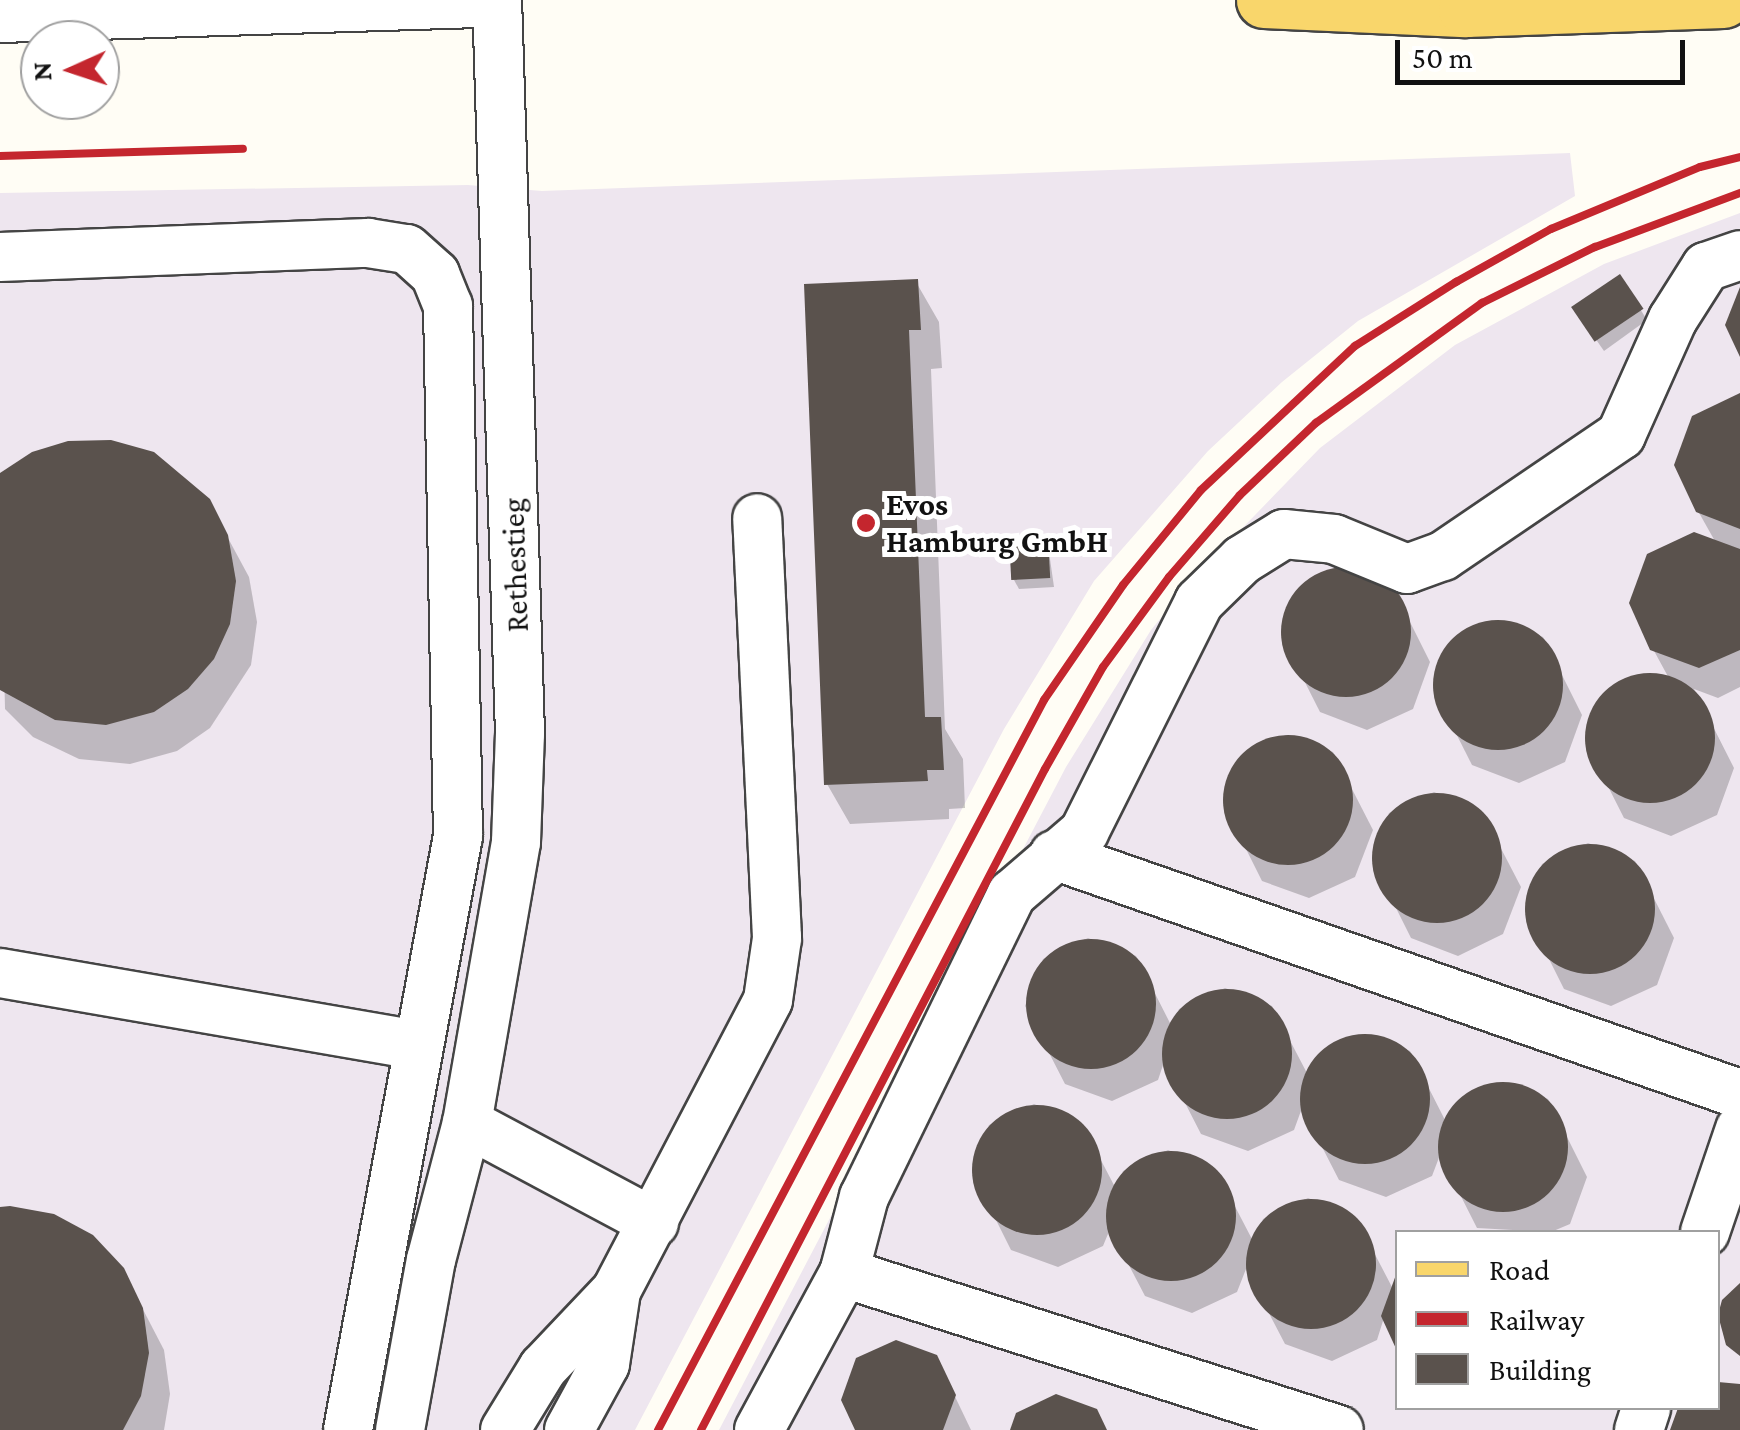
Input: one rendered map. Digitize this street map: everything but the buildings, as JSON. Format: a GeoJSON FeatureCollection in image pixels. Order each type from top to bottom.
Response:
{"type":"FeatureCollection","features":[{"type":"Feature","properties":{"kind":"main road"},"geometry":{"type":"LineString","coordinates":[[1264,0],[1529,4],[1723,0]]}},
{"type":"Feature","properties":{"kind":"street"},"geometry":{"type":"LineString","coordinates":[[0,18],[497,1]]}},
{"type":"Feature","properties":{"kind":"street","name":"Rethestieg"},"geometry":{"type":"LineString","coordinates":[[400,1430],[431,1260],[468,1124],[516,842],[518,793],[497,1]]}},
{"type":"Feature","properties":{"kind":"street"},"geometry":{"type":"LineString","coordinates":[[0,257],[368,244],[407,250],[435,274],[448,306],[458,836],[348,1430]]}},
{"type":"Feature","properties":{"kind":"street"},"geometry":{"type":"LineString","coordinates":[[759,1430],[844,1272],[864,1196],[1012,894],[1084,832],[1199,602],[1242,560],[1284,534],[1334,539],[1407,569],[1442,556],[1621,436],[1672,319],[1706,267],[1740,255]]}},
{"type":"Feature","properties":{"kind":"street"},"geometry":{"type":"LineString","coordinates":[[505,1430],[542,1368],[616,1291],[760,1022],[777,964],[757,518]]}},
{"type":"Feature","properties":{"kind":"street"},"geometry":{"type":"LineString","coordinates":[[1054,855],[1740,1094]]}},
{"type":"Feature","properties":{"kind":"street"},"geometry":{"type":"LineString","coordinates":[[0,974],[418,1045]]}},
{"type":"Feature","properties":{"kind":"street"},"geometry":{"type":"LineString","coordinates":[[468,1124],[654,1224]]}},
{"type":"Feature","properties":{"kind":"street"},"geometry":{"type":"LineString","coordinates":[[1706,1230],[1740,1129]]}},
{"type":"Feature","properties":{"kind":"street"},"geometry":{"type":"LineString","coordinates":[[844,1272],[1339,1430]]}},
{"type":"Feature","properties":{"kind":"street"},"geometry":{"type":"LineString","coordinates":[[569,1430],[604,1364],[616,1291]]}},
{"type":"Feature","properties":{"kind":"shaded area"},"geometry":{"type":"Polygon","coordinates":[[[1570,153],[1575,196],[1358,321],[1282,382],[1208,451],[1094,581],[1004,729],[635,1430],[0,1430],[0,193],[468,185],[542,191],[1570,153]]]}},
{"type":"Feature","properties":{"kind":"shaded area"},"geometry":{"type":"Polygon","coordinates":[[[1740,213],[1740,1430],[719,1430],[1066,767],[1151,630],[1192,580],[1320,448],[1455,345],[1604,264],[1740,213]]]}},
{"type":"Feature","properties":{"kind":"railway"},"geometry":{"type":"LineString","coordinates":[[0,156],[243,149]]}},
{"type":"Feature","properties":{"kind":"railway"},"geometry":{"type":"LineString","coordinates":[[658,1430],[1044,700],[1123,585],[1201,490],[1355,346],[1456,282],[1551,229],[1700,167],[1740,157]]}},
{"type":"Feature","properties":{"kind":"railway"},"geometry":{"type":"LineString","coordinates":[[701,1430],[1045,769],[1103,667],[1169,577],[1240,495],[1316,423],[1482,303],[1595,247],[1740,193]]}},
{"type":"Feature","properties":{"kind":"place","name":"Evos Hamburg GmbH"},"geometry":{"type":"Point","coordinates":[866,523]}}]}
